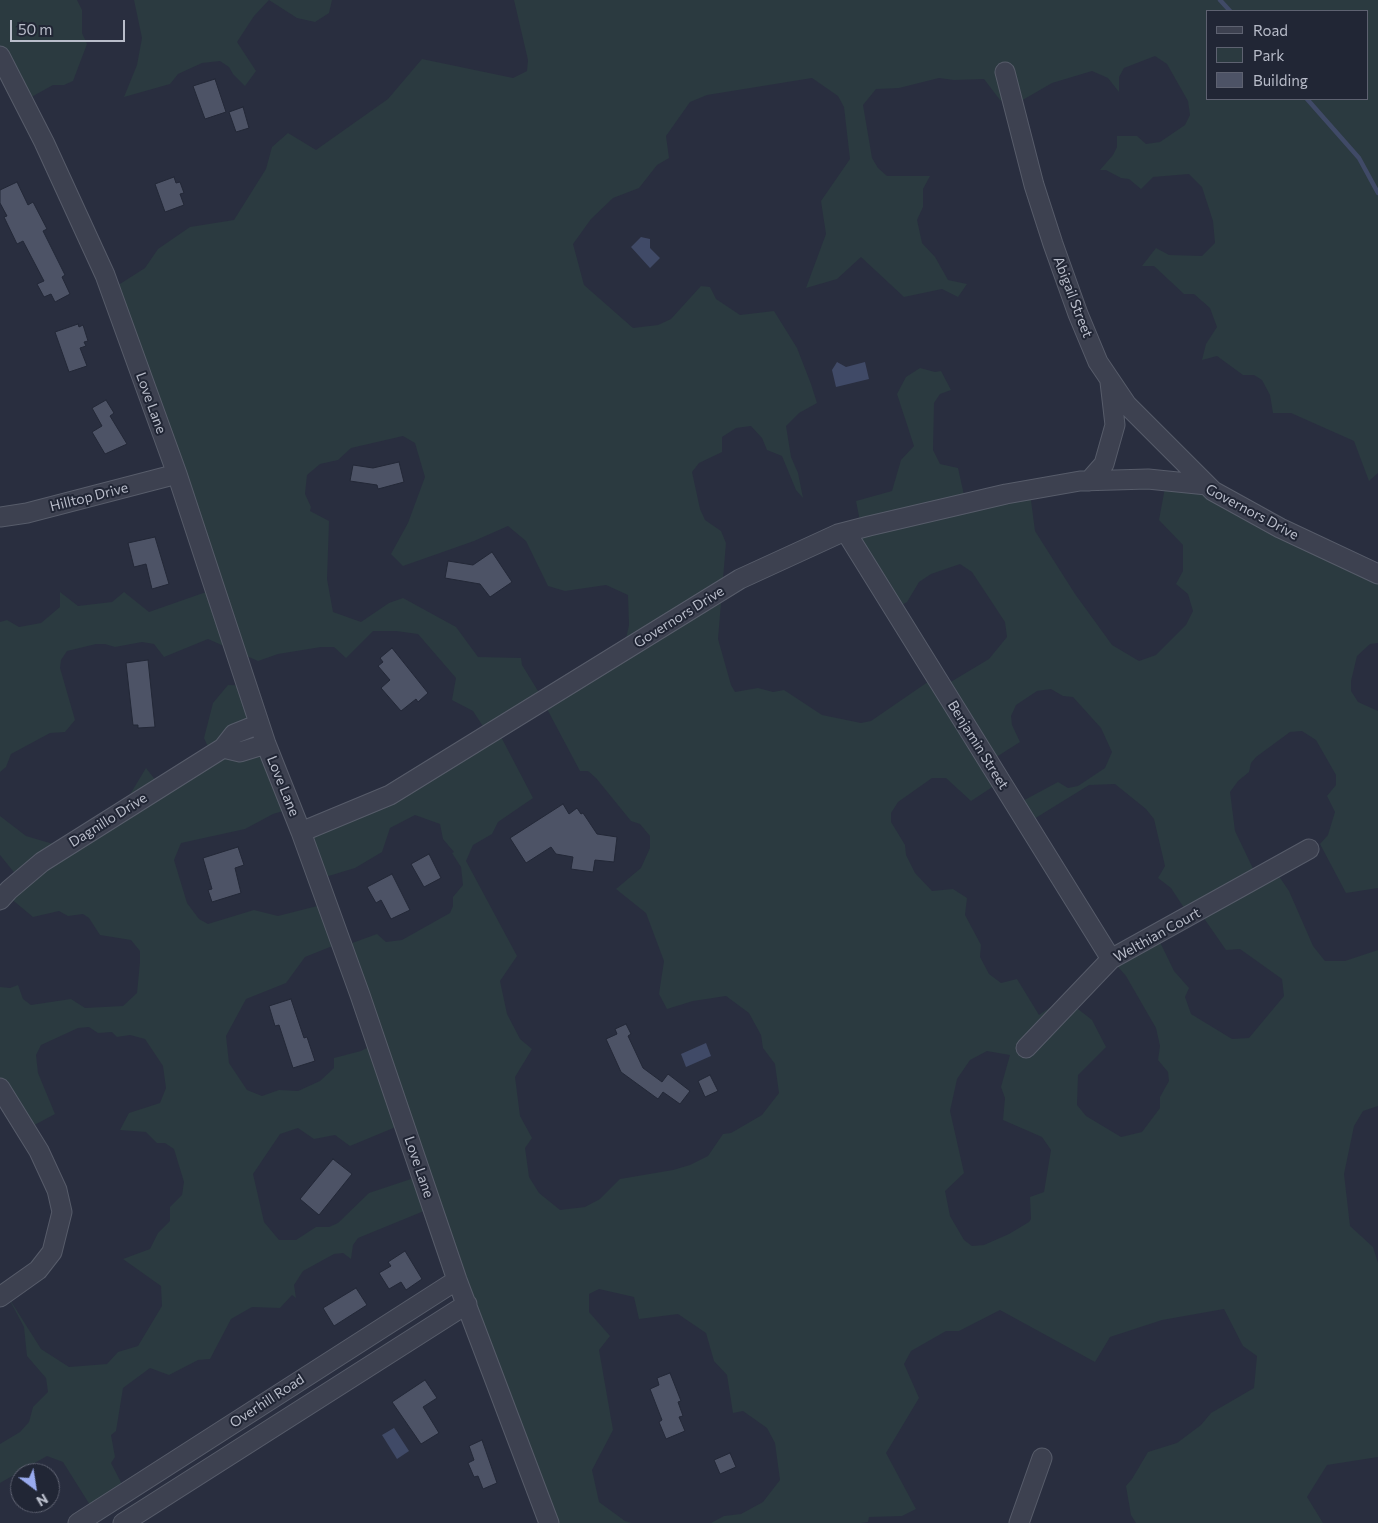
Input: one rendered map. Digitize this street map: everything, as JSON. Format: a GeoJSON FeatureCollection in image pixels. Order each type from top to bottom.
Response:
{"type":"FeatureCollection","features":[{"type":"Feature","properties":{"kind":"street","name":"Love Lane"},"geometry":{"type":"LineString","coordinates":[[0,56],[44,142],[105,275],[177,474],[266,744],[301,832],[363,1004],[543,1521]]}},
{"type":"Feature","properties":{"kind":"street","name":"Abigail Street"},"geometry":{"type":"LineString","coordinates":[[1005,72],[1034,185],[1084,330],[1098,362],[1128,405],[1207,485]]}},
{"type":"Feature","properties":{"kind":"street"},"geometry":{"type":"LineString","coordinates":[[1089,481],[1104,464],[1115,425],[1110,379]]}},
{"type":"Feature","properties":{"kind":"street","name":"Hilltop Drive"},"geometry":{"type":"LineString","coordinates":[[0,517],[27,513],[177,474]]}},
{"type":"Feature","properties":{"kind":"street","name":"Governors Drive"},"geometry":{"type":"LineString","coordinates":[[301,832],[390,795],[740,579],[846,532],[1006,494],[1089,481],[1148,479],[1207,485],[1213,491],[1280,528],[1378,574]]}},
{"type":"Feature","properties":{"kind":"street","name":"Benjamin Street"},"geometry":{"type":"LineString","coordinates":[[846,532],[1111,959]]}},
{"type":"Feature","properties":{"kind":"street","name":"Dagnillo Drive"},"geometry":{"type":"LineString","coordinates":[[0,900],[42,862],[223,748],[234,734],[259,724]]}},
{"type":"Feature","properties":{"kind":"street"},"geometry":{"type":"LineString","coordinates":[[223,748],[240,752],[266,744]]}},
{"type":"Feature","properties":{"kind":"street","name":"Welthian Court"},"geometry":{"type":"LineString","coordinates":[[1026,1048],[1111,959],[1309,849]]}},
{"type":"Feature","properties":{"kind":"street"},"geometry":{"type":"LineString","coordinates":[[0,1088],[39,1152],[57,1190],[62,1212],[52,1252],[38,1270],[0,1297]]}},
{"type":"Feature","properties":{"kind":"street","name":"Overhill Road"},"geometry":{"type":"LineString","coordinates":[[78,1523],[458,1280]]}},
{"type":"Feature","properties":{"kind":"street","name":"Overhill Road"},"geometry":{"type":"LineString","coordinates":[[123,1523],[467,1304]]}},
{"type":"Feature","properties":{"kind":"street"},"geometry":{"type":"LineString","coordinates":[[1019,1523],[1042,1458]]}},
{"type":"Feature","properties":{"kind":"green space"},"geometry":{"type":"Polygon","coordinates":[[[0,0],[77,0],[82,10],[82,33],[87,44],[73,81],[64,85],[53,85],[26,100],[0,52],[0,0]]]}},
{"type":"Feature","properties":{"kind":"green space"},"geometry":{"type":"Polygon","coordinates":[[[134,0],[269,0],[254,16],[237,42],[256,71],[245,86],[229,67],[220,61],[202,63],[178,74],[170,84],[124,97],[137,65],[142,38],[134,0]]]}},
{"type":"Feature","properties":{"kind":"green space"},"geometry":{"type":"Polygon","coordinates":[[[269,0],[332,0],[329,13],[315,22],[297,18],[269,0]]]}},
{"type":"Feature","properties":{"kind":"green space"},"geometry":{"type":"Polygon","coordinates":[[[514,0],[1378,0],[1378,473],[1369,481],[1354,441],[1291,413],[1273,413],[1270,395],[1262,380],[1254,375],[1243,375],[1217,356],[1202,360],[1206,344],[1217,327],[1210,308],[1194,294],[1184,294],[1154,266],[1142,266],[1156,248],[1169,255],[1202,256],[1215,243],[1213,221],[1202,187],[1189,174],[1153,177],[1141,189],[1129,179],[1121,178],[1106,170],[1100,170],[1113,155],[1117,147],[1117,136],[1137,136],[1146,144],[1160,142],[1185,125],[1190,115],[1188,101],[1167,64],[1155,56],[1124,68],[1119,77],[1119,92],[1108,78],[1092,71],[1052,83],[1014,105],[1000,100],[984,79],[954,80],[939,78],[899,88],[876,89],[863,105],[872,158],[878,168],[887,176],[930,176],[923,189],[923,207],[917,220],[922,243],[935,257],[948,280],[967,284],[958,297],[942,289],[904,297],[861,257],[837,279],[806,288],[826,234],[821,201],[850,159],[844,107],[838,96],[812,78],[707,95],[690,102],[666,136],[669,158],[657,165],[639,188],[613,198],[591,219],[573,244],[584,285],[633,328],[658,325],[671,319],[701,286],[710,287],[716,299],[740,315],[774,311],[797,348],[811,384],[817,403],[799,413],[786,426],[791,457],[798,473],[803,498],[796,490],[782,456],[767,450],[762,438],[751,426],[736,428],[722,437],[722,452],[699,463],[692,472],[700,509],[705,520],[721,531],[726,543],[718,639],[731,685],[735,692],[758,688],[773,692],[784,690],[822,715],[861,723],[871,721],[935,677],[944,686],[989,659],[1007,637],[1005,622],[972,572],[960,564],[931,574],[919,582],[907,602],[895,609],[849,535],[861,526],[856,501],[892,491],[901,460],[914,446],[897,394],[906,377],[920,368],[935,372],[941,371],[951,390],[940,394],[934,403],[933,450],[940,464],[958,468],[966,504],[1030,493],[1035,531],[1075,594],[1112,645],[1139,661],[1156,655],[1186,625],[1193,611],[1188,594],[1176,584],[1183,571],[1183,545],[1159,520],[1166,482],[1204,485],[1378,575],[1378,643],[1370,644],[1357,656],[1351,681],[1351,691],[1358,702],[1378,711],[1378,888],[1346,893],[1320,844],[1328,835],[1335,812],[1327,796],[1336,785],[1336,775],[1316,740],[1302,731],[1290,732],[1256,757],[1251,763],[1249,772],[1238,781],[1230,792],[1235,831],[1257,877],[1274,869],[1289,891],[1313,946],[1325,961],[1345,961],[1378,950],[1378,1106],[1363,1111],[1354,1126],[1344,1174],[1350,1226],[1373,1247],[1378,1263],[1378,1457],[1327,1465],[1307,1497],[1323,1523],[1136,1523],[1131,1515],[1126,1486],[1148,1452],[1177,1443],[1201,1425],[1211,1413],[1254,1388],[1257,1356],[1243,1346],[1224,1309],[1162,1320],[1110,1337],[1095,1362],[1000,1310],[959,1331],[946,1331],[911,1351],[904,1364],[919,1398],[886,1453],[916,1509],[902,1516],[869,1517],[868,1522],[861,1523],[711,1523],[724,1516],[741,1514],[763,1502],[780,1480],[775,1443],[767,1428],[743,1411],[733,1413],[727,1375],[714,1361],[706,1333],[678,1314],[639,1319],[634,1297],[599,1289],[589,1294],[589,1312],[610,1336],[599,1350],[613,1430],[592,1470],[599,1502],[625,1521],[632,1523],[551,1523],[424,1211],[358,1238],[353,1245],[351,1259],[343,1253],[334,1254],[303,1271],[294,1285],[296,1298],[292,1295],[280,1308],[252,1307],[231,1319],[210,1359],[198,1360],[169,1375],[150,1368],[123,1388],[116,1431],[111,1435],[115,1457],[111,1463],[127,1494],[95,1513],[63,1462],[47,1456],[35,1463],[10,1463],[10,1477],[0,1483],[0,1444],[20,1432],[29,1422],[33,1407],[48,1392],[46,1378],[27,1356],[24,1327],[7,1295],[41,1349],[69,1367],[107,1364],[118,1352],[138,1346],[162,1306],[161,1286],[123,1259],[150,1249],[158,1233],[170,1221],[170,1207],[182,1195],[184,1182],[174,1149],[165,1143],[157,1143],[146,1132],[120,1130],[129,1113],[160,1103],[166,1088],[163,1066],[145,1039],[130,1035],[117,1037],[112,1032],[98,1033],[89,1027],[78,1028],[41,1045],[36,1055],[38,1073],[55,1114],[27,1129],[0,1085],[0,987],[10,988],[18,985],[23,999],[31,1005],[71,999],[85,1008],[123,1006],[137,993],[140,951],[131,940],[100,935],[89,918],[83,914],[68,916],[59,911],[33,917],[9,897],[21,881],[0,855],[0,816],[26,836],[67,848],[117,816],[146,768],[160,786],[212,756],[204,738],[213,703],[228,685],[253,686],[293,808],[273,814],[245,829],[181,843],[174,860],[187,903],[199,919],[208,924],[254,910],[278,916],[325,904],[340,943],[305,957],[286,983],[246,999],[226,1036],[229,1063],[247,1090],[262,1096],[279,1090],[298,1091],[320,1081],[334,1068],[334,1058],[361,1051],[376,1043],[344,946],[377,934],[386,942],[402,940],[450,913],[453,906],[453,897],[463,885],[461,867],[452,853],[454,852],[443,839],[440,824],[415,815],[390,828],[382,852],[355,868],[322,878],[306,836],[488,734],[473,711],[452,700],[456,678],[418,634],[396,631],[373,631],[346,658],[334,647],[321,647],[278,654],[258,661],[208,639],[164,657],[154,644],[142,642],[115,647],[96,644],[67,651],[61,660],[60,668],[75,720],[65,732],[50,733],[11,754],[6,767],[0,772],[0,622],[7,620],[19,627],[41,623],[60,607],[60,592],[78,606],[112,602],[124,592],[149,612],[209,591],[112,289],[145,268],[158,249],[190,227],[234,220],[266,169],[272,147],[288,133],[316,150],[388,99],[422,59],[513,78],[527,71],[528,60],[514,0]],[[403,436],[351,448],[338,460],[320,464],[307,475],[305,494],[311,507],[310,511],[329,521],[327,579],[333,612],[361,622],[389,603],[403,598],[456,627],[478,657],[521,658],[522,665],[546,704],[622,657],[629,625],[628,595],[606,585],[565,591],[548,586],[526,541],[508,526],[474,541],[403,566],[391,554],[408,523],[425,477],[415,443],[403,436]],[[1051,689],[1037,691],[1016,705],[1011,716],[1012,725],[1020,742],[990,761],[1000,782],[971,801],[946,778],[932,778],[898,802],[891,813],[891,822],[905,845],[906,855],[915,873],[932,891],[953,889],[967,898],[965,915],[981,945],[980,957],[989,974],[1001,983],[1017,979],[1039,1015],[1064,998],[1092,1020],[1106,1047],[1078,1075],[1077,1105],[1086,1116],[1121,1137],[1142,1132],[1160,1108],[1160,1097],[1169,1081],[1168,1072],[1158,1060],[1160,1046],[1156,1028],[1126,976],[1113,961],[1157,936],[1174,971],[1189,988],[1185,997],[1191,1014],[1232,1039],[1249,1038],[1284,996],[1282,979],[1240,949],[1226,950],[1201,914],[1190,917],[1171,888],[1158,878],[1165,866],[1154,819],[1146,809],[1115,784],[1089,785],[1034,819],[1019,803],[1058,782],[1068,788],[1078,786],[1105,768],[1112,752],[1101,728],[1073,697],[1063,696],[1051,689]],[[546,707],[499,733],[533,798],[498,822],[492,834],[473,845],[466,861],[517,956],[500,981],[507,1014],[520,1039],[532,1049],[515,1077],[520,1116],[532,1138],[525,1148],[529,1177],[539,1193],[560,1210],[585,1207],[600,1199],[620,1179],[673,1170],[690,1165],[708,1156],[723,1134],[731,1133],[762,1115],[779,1093],[775,1064],[763,1048],[761,1035],[749,1013],[726,996],[693,1001],[667,1009],[659,994],[664,961],[646,913],[616,889],[641,868],[650,848],[650,836],[640,824],[631,821],[596,778],[588,771],[580,771],[546,707]],[[987,1051],[970,1060],[957,1079],[950,1111],[964,1173],[945,1191],[950,1216],[964,1240],[972,1246],[984,1245],[1009,1234],[1029,1222],[1031,1219],[1030,1197],[1044,1192],[1051,1150],[1042,1137],[1003,1120],[1005,1098],[1001,1087],[1010,1055],[987,1051]],[[403,1124],[350,1146],[335,1135],[314,1139],[298,1128],[280,1134],[253,1174],[264,1222],[279,1240],[296,1240],[316,1227],[329,1227],[338,1223],[369,1193],[414,1178],[403,1124]]]}},
{"type":"Feature","properties":{"kind":"water"},"geometry":{"type":"Polygon","coordinates":[[[641,237],[650,239],[650,248],[660,258],[650,268],[631,247],[641,237]]]}},
{"type":"Feature","properties":{"kind":"water"},"geometry":{"type":"Polygon","coordinates":[[[837,362],[846,367],[865,362],[869,379],[836,387],[832,370],[837,362]]]}},
{"type":"Feature","properties":{"kind":"water"},"geometry":{"type":"Polygon","coordinates":[[[706,1043],[711,1056],[686,1067],[681,1054],[706,1043]]]}},
{"type":"Feature","properties":{"kind":"water"},"geometry":{"type":"Polygon","coordinates":[[[394,1428],[409,1451],[397,1459],[382,1435],[394,1428]]]}},
{"type":"Feature","properties":{"kind":"building"},"geometry":{"type":"Polygon","coordinates":[[[215,79],[226,112],[205,119],[193,86],[215,79]]]}},
{"type":"Feature","properties":{"kind":"building"},"geometry":{"type":"Polygon","coordinates":[[[243,107],[249,128],[236,132],[229,112],[243,107]]]}},
{"type":"Feature","properties":{"kind":"building"},"geometry":{"type":"Polygon","coordinates":[[[174,177],[176,183],[180,182],[184,193],[180,194],[184,205],[165,212],[155,184],[174,177]]]}},
{"type":"Feature","properties":{"kind":"building"},"geometry":{"type":"Polygon","coordinates":[[[17,182],[28,205],[33,202],[47,229],[43,231],[65,275],[62,277],[70,294],[55,302],[51,294],[44,297],[37,284],[44,281],[23,241],[17,244],[4,217],[7,216],[0,203],[0,190],[17,182]]]}},
{"type":"Feature","properties":{"kind":"building"},"geometry":{"type":"Polygon","coordinates":[[[78,324],[79,327],[83,325],[88,341],[84,342],[86,346],[80,348],[87,366],[69,372],[55,332],[78,324]]]}},
{"type":"Feature","properties":{"kind":"building"},"geometry":{"type":"Polygon","coordinates":[[[106,400],[114,413],[110,416],[127,444],[105,454],[92,432],[102,426],[92,408],[106,400]]]}},
{"type":"Feature","properties":{"kind":"building"},"geometry":{"type":"Polygon","coordinates":[[[399,462],[404,482],[378,489],[377,485],[350,481],[353,465],[373,468],[399,462]]]}},
{"type":"Feature","properties":{"kind":"building"},"geometry":{"type":"Polygon","coordinates":[[[155,537],[169,584],[152,589],[146,564],[134,567],[128,543],[155,537]]]}},
{"type":"Feature","properties":{"kind":"building"},"geometry":{"type":"Polygon","coordinates":[[[492,552],[512,582],[490,597],[480,584],[445,578],[448,561],[473,565],[492,552]]]}},
{"type":"Feature","properties":{"kind":"building"},"geometry":{"type":"Polygon","coordinates":[[[392,648],[428,693],[418,702],[416,699],[401,711],[381,688],[390,680],[378,666],[383,662],[380,658],[392,648]]]}},
{"type":"Feature","properties":{"kind":"building"},"geometry":{"type":"Polygon","coordinates":[[[148,660],[155,727],[138,728],[138,725],[133,725],[126,663],[148,660]]]}},
{"type":"Feature","properties":{"kind":"building"},"geometry":{"type":"Polygon","coordinates":[[[563,804],[569,814],[577,808],[581,814],[583,813],[597,834],[617,837],[614,862],[595,860],[593,872],[571,869],[573,857],[556,854],[551,847],[526,863],[510,838],[563,804]]]}},
{"type":"Feature","properties":{"kind":"building"},"geometry":{"type":"Polygon","coordinates":[[[238,847],[244,865],[235,868],[241,893],[212,902],[208,890],[212,889],[203,858],[238,847]]]}},
{"type":"Feature","properties":{"kind":"building"},"geometry":{"type":"Polygon","coordinates":[[[429,854],[441,878],[424,887],[411,864],[429,854]]]}},
{"type":"Feature","properties":{"kind":"building"},"geometry":{"type":"Polygon","coordinates":[[[392,874],[410,910],[391,919],[381,900],[376,903],[367,887],[392,874]]]}},
{"type":"Feature","properties":{"kind":"building"},"geometry":{"type":"Polygon","coordinates":[[[291,999],[304,1038],[307,1037],[315,1061],[293,1068],[279,1025],[275,1026],[269,1006],[291,999]]]}},
{"type":"Feature","properties":{"kind":"building"},"geometry":{"type":"Polygon","coordinates":[[[626,1024],[631,1034],[628,1036],[643,1068],[662,1082],[668,1074],[690,1091],[680,1104],[663,1092],[658,1099],[621,1072],[606,1039],[617,1034],[615,1029],[626,1024]]]}},
{"type":"Feature","properties":{"kind":"building"},"geometry":{"type":"Polygon","coordinates":[[[710,1075],[718,1091],[705,1097],[698,1081],[710,1075]]]}},
{"type":"Feature","properties":{"kind":"building"},"geometry":{"type":"Polygon","coordinates":[[[333,1159],[352,1174],[319,1215],[300,1199],[333,1159]]]}},
{"type":"Feature","properties":{"kind":"building"},"geometry":{"type":"Polygon","coordinates":[[[405,1251],[422,1279],[406,1290],[401,1282],[389,1289],[379,1273],[391,1266],[388,1262],[405,1251]]]}},
{"type":"Feature","properties":{"kind":"building"},"geometry":{"type":"Polygon","coordinates":[[[356,1288],[367,1305],[334,1326],[323,1308],[356,1288]]]}},
{"type":"Feature","properties":{"kind":"building"},"geometry":{"type":"Polygon","coordinates":[[[670,1373],[681,1401],[678,1402],[683,1416],[679,1417],[685,1431],[666,1439],[659,1422],[662,1420],[650,1389],[659,1385],[657,1378],[670,1373]]]}},
{"type":"Feature","properties":{"kind":"building"},"geometry":{"type":"Polygon","coordinates":[[[425,1380],[437,1398],[423,1407],[439,1433],[421,1444],[392,1402],[425,1380]]]}},
{"type":"Feature","properties":{"kind":"building"},"geometry":{"type":"Polygon","coordinates":[[[482,1440],[497,1483],[483,1489],[478,1476],[474,1477],[468,1463],[474,1460],[469,1446],[482,1440]]]}},
{"type":"Feature","properties":{"kind":"building"},"geometry":{"type":"Polygon","coordinates":[[[730,1453],[736,1467],[720,1474],[714,1460],[730,1453]]]}},
{"type":"Feature","properties":{"kind":"waterway"},"geometry":{"type":"LineString","coordinates":[[1220,0],[1229,10]]}},
{"type":"Feature","properties":{"kind":"waterway"},"geometry":{"type":"LineString","coordinates":[[1308,100],[1359,158],[1378,193]]}}]}
